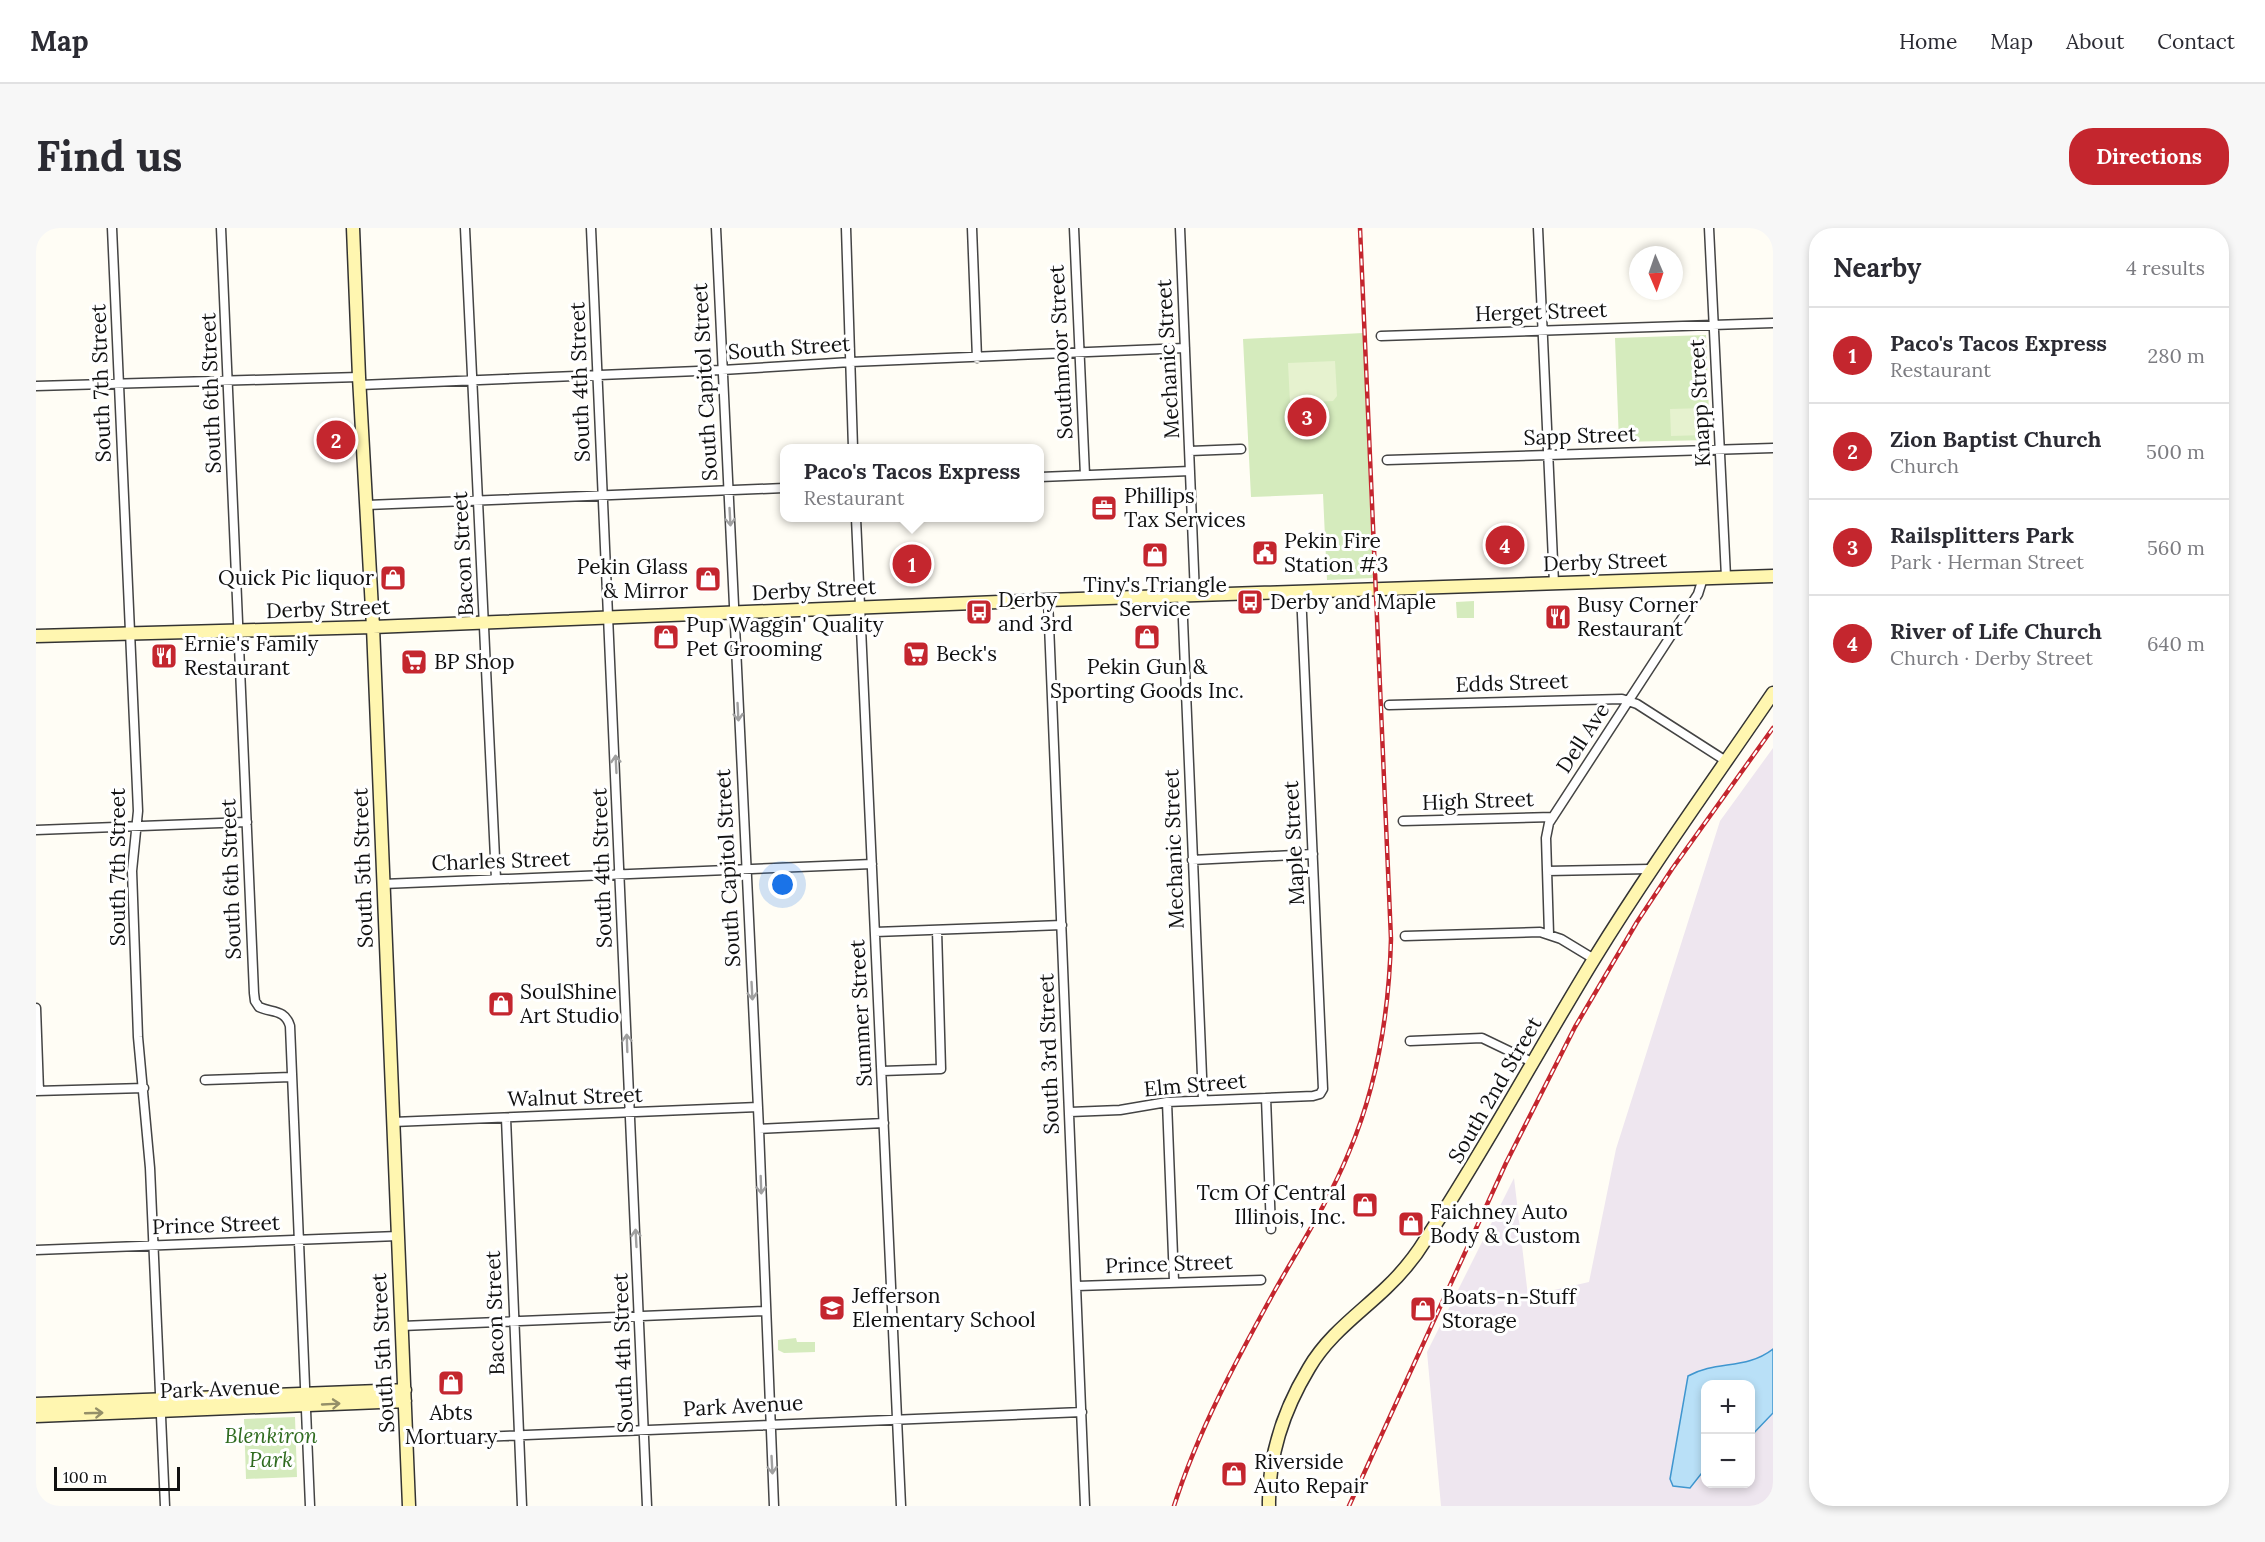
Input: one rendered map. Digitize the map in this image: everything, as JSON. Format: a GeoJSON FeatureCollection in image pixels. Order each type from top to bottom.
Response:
{"type":"FeatureCollection","features":[{"type":"Feature","properties":{"kind":"main road","name":"South 5th Street"},"geometry":{"type":"LineString","coordinates":[[353,228],[373,627],[410,1506]]}},
{"type":"Feature","properties":{"kind":"main road","name":"Derby Street"},"geometry":{"type":"LineString","coordinates":[[36,636],[373,627],[1048,600],[1773,576]]}},
{"type":"Feature","properties":{"kind":"main road","name":"South 2nd Street"},"geometry":{"type":"LineString","coordinates":[[1269,1506],[1275,1444],[1288,1407],[1310,1366],[1333,1337],[1397,1277],[1419,1250],[1478,1159],[1594,959],[1650,869],[1773,693]]}},
{"type":"Feature","properties":{"kind":"main road","name":"Park Avenue"},"geometry":{"type":"LineString","coordinates":[[36,1416],[160,1405],[405,1395]]}},
{"type":"Feature","properties":{"kind":"main road","name":"Park Avenue"},"geometry":{"type":"LineString","coordinates":[[36,1404],[160,1405]]}},
{"type":"Feature","properties":{"kind":"street","name":"South 7th Street"},"geometry":{"type":"LineString","coordinates":[[112,228],[138,811],[132,871],[138,1037],[144,1088],[154,1246],[165,1506]]}},
{"type":"Feature","properties":{"kind":"street","name":"South 6th Street"},"geometry":{"type":"LineString","coordinates":[[221,228],[255,1000],[262,1009],[281,1012],[288,1018],[310,1506]]}},
{"type":"Feature","properties":{"kind":"street","name":"Bacon Street"},"geometry":{"type":"LineString","coordinates":[[465,228],[496,879]]}},
{"type":"Feature","properties":{"kind":"street","name":"South 4th Street"},"geometry":{"type":"LineString","coordinates":[[591,228],[647,1506]]}},
{"type":"Feature","properties":{"kind":"street","name":"South Capitol Street"},"geometry":{"type":"LineString","coordinates":[[716,228],[759,1129],[774,1506]]}},
{"type":"Feature","properties":{"kind":"street"},"geometry":{"type":"LineString","coordinates":[[846,228],[853,444]]}},
{"type":"Feature","properties":{"kind":"street"},"geometry":{"type":"LineString","coordinates":[[972,228],[977,358]]}},
{"type":"Feature","properties":{"kind":"street","name":"Southmoor Street"},"geometry":{"type":"LineString","coordinates":[[1074,228],[1085,475]]}},
{"type":"Feature","properties":{"kind":"street","name":"Mechanic Street"},"geometry":{"type":"LineString","coordinates":[[1180,228],[1195,596]]}},
{"type":"Feature","properties":{"kind":"street"},"geometry":{"type":"LineString","coordinates":[[1538,228],[1554,583]]}},
{"type":"Feature","properties":{"kind":"street","name":"Knapp Street"},"geometry":{"type":"LineString","coordinates":[[1709,228],[1726,577]]}},
{"type":"Feature","properties":{"kind":"street","name":"Herget Street"},"geometry":{"type":"LineString","coordinates":[[1381,336],[1773,323]]}},
{"type":"Feature","properties":{"kind":"street","name":"South Street"},"geometry":{"type":"LineString","coordinates":[[36,386],[228,381],[472,380],[1185,348]]}},
{"type":"Feature","properties":{"kind":"street","name":"Sapp Street"},"geometry":{"type":"LineString","coordinates":[[1388,460],[1773,448]]}},
{"type":"Feature","properties":{"kind":"street"},"geometry":{"type":"LineString","coordinates":[[1190,451],[1241,449]]}},
{"type":"Feature","properties":{"kind":"street"},"geometry":{"type":"LineString","coordinates":[[1044,477],[1190,471]]}},
{"type":"Feature","properties":{"kind":"street"},"geometry":{"type":"LineString","coordinates":[[367,505],[780,488]]}},
{"type":"Feature","properties":{"kind":"street","name":"Summer Street"},"geometry":{"type":"LineString","coordinates":[[856,522],[862,608],[901,1506]]}},
{"type":"Feature","properties":{"kind":"street","name":"Dell Ave"},"geometry":{"type":"LineString","coordinates":[[1549,934],[1546,837],[1553,817],[1698,594],[1703,578]]}},
{"type":"Feature","properties":{"kind":"street","name":"Maple Street"},"geometry":{"type":"LineString","coordinates":[[1301,592],[1323,1086],[1321,1092]]}},
{"type":"Feature","properties":{"kind":"street","name":"Mechanic Street"},"geometry":{"type":"LineString","coordinates":[[1182,596],[1203,1100]]}},
{"type":"Feature","properties":{"kind":"street","name":"South 3rd Street"},"geometry":{"type":"LineString","coordinates":[[1048,600],[1085,1506]]}},
{"type":"Feature","properties":{"kind":"street","name":"Edds Street"},"geometry":{"type":"LineString","coordinates":[[1389,705],[1600,698],[1629,700],[1726,761]]}},
{"type":"Feature","properties":{"kind":"street","name":"High Street"},"geometry":{"type":"LineString","coordinates":[[1403,821],[1553,817]]}},
{"type":"Feature","properties":{"kind":"street"},"geometry":{"type":"LineString","coordinates":[[36,830],[247,822]]}},
{"type":"Feature","properties":{"kind":"street"},"geometry":{"type":"LineString","coordinates":[[1192,860],[1313,854]]}},
{"type":"Feature","properties":{"kind":"street","name":"Charles Street"},"geometry":{"type":"LineString","coordinates":[[383,884],[872,864]]}},
{"type":"Feature","properties":{"kind":"street"},"geometry":{"type":"LineString","coordinates":[[1547,871],[1650,869]]}},
{"type":"Feature","properties":{"kind":"street"},"geometry":{"type":"LineString","coordinates":[[875,932],[1062,926]]}},
{"type":"Feature","properties":{"kind":"street"},"geometry":{"type":"LineString","coordinates":[[882,1071],[940,1069],[937,930]]}},
{"type":"Feature","properties":{"kind":"street"},"geometry":{"type":"LineString","coordinates":[[1405,936],[1540,932],[1549,934],[1594,959]]}},
{"type":"Feature","properties":{"kind":"street"},"geometry":{"type":"LineString","coordinates":[[36,1008],[38,1091],[144,1088]]}},
{"type":"Feature","properties":{"kind":"street"},"geometry":{"type":"LineString","coordinates":[[1410,1041],[1480,1038],[1494,1042],[1534,1063]]}},
{"type":"Feature","properties":{"kind":"street"},"geometry":{"type":"LineString","coordinates":[[205,1080],[291,1077]]}},
{"type":"Feature","properties":{"kind":"street","name":"Elm Street"},"geometry":{"type":"LineString","coordinates":[[1070,1112],[1120,1110],[1167,1102],[1313,1096],[1321,1092]]}},
{"type":"Feature","properties":{"kind":"street"},"geometry":{"type":"LineString","coordinates":[[1266,1098],[1271,1229]]}},
{"type":"Feature","properties":{"kind":"street"},"geometry":{"type":"LineString","coordinates":[[1167,1102],[1174,1281]]}},
{"type":"Feature","properties":{"kind":"street","name":"Walnut Street"},"geometry":{"type":"LineString","coordinates":[[393,1122],[758,1107]]}},
{"type":"Feature","properties":{"kind":"street","name":"Bacon Street"},"geometry":{"type":"LineString","coordinates":[[506,1118],[522,1506]]}},
{"type":"Feature","properties":{"kind":"street"},"geometry":{"type":"LineString","coordinates":[[759,1129],[884,1123]]}},
{"type":"Feature","properties":{"kind":"street","name":"Prince Street"},"geometry":{"type":"LineString","coordinates":[[36,1250],[398,1236]]}},
{"type":"Feature","properties":{"kind":"street","name":"Prince Street"},"geometry":{"type":"LineString","coordinates":[[1077,1286],[1174,1281],[1261,1280]]}},
{"type":"Feature","properties":{"kind":"street"},"geometry":{"type":"LineString","coordinates":[[402,1326],[765,1311]]}},
{"type":"Feature","properties":{"kind":"street","name":"Park Avenue"},"geometry":{"type":"LineString","coordinates":[[407,1440],[1082,1412]]}},
{"type":"Feature","properties":{"kind":"shaded area"},"geometry":{"type":"Polygon","coordinates":[[[1773,748],[1773,1506],[1441,1506],[1427,1352],[1514,1178],[1528,1296],[1589,1282],[1616,1149],[1720,821],[1773,748]]]}},
{"type":"Feature","properties":{"kind":"green space"},"geometry":{"type":"Polygon","coordinates":[[[1363,333],[1373,578],[1327,580],[1323,494],[1251,497],[1243,339],[1363,333]]]}},
{"type":"Feature","properties":{"kind":"green space"},"geometry":{"type":"Polygon","coordinates":[[[1706,335],[1710,440],[1619,442],[1615,338],[1706,335]]]}},
{"type":"Feature","properties":{"kind":"green space"},"geometry":{"type":"Polygon","coordinates":[[[1335,361],[1337,396],[1333,401],[1290,403],[1288,363],[1335,361]]]}},
{"type":"Feature","properties":{"kind":"green space"},"geometry":{"type":"Polygon","coordinates":[[[1705,408],[1706,435],[1671,436],[1670,409],[1705,408]]]}},
{"type":"Feature","properties":{"kind":"green space"},"geometry":{"type":"Polygon","coordinates":[[[1474,601],[1474,618],[1457,618],[1456,602],[1474,601]]]}},
{"type":"Feature","properties":{"kind":"green space"},"geometry":{"type":"Polygon","coordinates":[[[796,1338],[797,1342],[815,1342],[815,1352],[784,1353],[778,1350],[778,1340],[796,1338]]]}},
{"type":"Feature","properties":{"kind":"green space","name":"Blenkiron Park"},"geometry":{"type":"Polygon","coordinates":[[[295,1417],[297,1477],[246,1479],[244,1419],[295,1417]]]}},
{"type":"Feature","properties":{"kind":"water"},"geometry":{"type":"Polygon","coordinates":[[[1773,1349],[1773,1413],[1755,1432],[1755,1380],[1701,1380],[1701,1474],[1690,1488],[1673,1486],[1670,1479],[1688,1376],[1709,1368],[1742,1363],[1763,1356],[1773,1349]]]}},
{"type":"Feature","properties":{"kind":"railway"},"geometry":{"type":"LineString","coordinates":[[1174,1506],[1194,1451],[1232,1370],[1323,1206],[1349,1152],[1375,1074],[1388,994],[1391,939],[1360,228]]}},
{"type":"Feature","properties":{"kind":"railway"},"geometry":{"type":"LineString","coordinates":[[1349,1506],[1506,1163],[1575,1027],[1637,922],[1672,869],[1773,728]]}},
{"type":"Feature","properties":{"kind":"place","name":"Railsplitters Park"},"geometry":{"type":"Point","coordinates":[1307,417]}},
{"type":"Feature","properties":{"kind":"place","name":"Zion Baptist Church"},"geometry":{"type":"Point","coordinates":[336,440]}},
{"type":"Feature","properties":{"kind":"place","name":"Phillips Tax Services"},"geometry":{"type":"Point","coordinates":[1104,508]}},
{"type":"Feature","properties":{"kind":"place","name":"River of Life Church"},"geometry":{"type":"Point","coordinates":[1505,545]}},
{"type":"Feature","properties":{"kind":"place","name":"Pekin Fire Station #3"},"geometry":{"type":"Point","coordinates":[1265,553]}},
{"type":"Feature","properties":{"kind":"place","name":"Tiny's Triangle Service"},"geometry":{"type":"Point","coordinates":[1155,555]}},
{"type":"Feature","properties":{"kind":"place","name":"Paco's Tacos Express"},"geometry":{"type":"Point","coordinates":[912,564]}},
{"type":"Feature","properties":{"kind":"place","name":"Quick Pic liquor"},"geometry":{"type":"Point","coordinates":[393,578]}},
{"type":"Feature","properties":{"kind":"place","name":"Pekin Glass & Mirror"},"geometry":{"type":"Point","coordinates":[708,579]}},
{"type":"Feature","properties":{"kind":"place","name":"Derby and Maple"},"geometry":{"type":"Point","coordinates":[1250,602]}},
{"type":"Feature","properties":{"kind":"place","name":"Derby and 3rd"},"geometry":{"type":"Point","coordinates":[979,612]}},
{"type":"Feature","properties":{"kind":"place","name":"Busy Corner Restaurant"},"geometry":{"type":"Point","coordinates":[1558,617]}},
{"type":"Feature","properties":{"kind":"place","name":"Pup Waggin' Quality Pet Grooming"},"geometry":{"type":"Point","coordinates":[666,637]}},
{"type":"Feature","properties":{"kind":"place","name":"Pekin Gun & Sporting Goods Inc."},"geometry":{"type":"Point","coordinates":[1147,637]}},
{"type":"Feature","properties":{"kind":"place","name":"Beck's"},"geometry":{"type":"Point","coordinates":[916,654]}},
{"type":"Feature","properties":{"kind":"place","name":"Ernie's Family Restaurant"},"geometry":{"type":"Point","coordinates":[164,656]}},
{"type":"Feature","properties":{"kind":"place","name":"BP Shop"},"geometry":{"type":"Point","coordinates":[414,662]}},
{"type":"Feature","properties":{"kind":"place","name":"SoulShine Art Studio"},"geometry":{"type":"Point","coordinates":[501,1004]}},
{"type":"Feature","properties":{"kind":"place","name":"Tcm Of Central Illinois, Inc."},"geometry":{"type":"Point","coordinates":[1365,1205]}},
{"type":"Feature","properties":{"kind":"place","name":"Faichney Auto Body & Custom"},"geometry":{"type":"Point","coordinates":[1411,1224]}},
{"type":"Feature","properties":{"kind":"place","name":"Jefferson Elementary School"},"geometry":{"type":"Point","coordinates":[832,1308]}},
{"type":"Feature","properties":{"kind":"place","name":"Boats-n-Stuff Storage"},"geometry":{"type":"Point","coordinates":[1423,1309]}},
{"type":"Feature","properties":{"kind":"place","name":"Abts Mortuary"},"geometry":{"type":"Point","coordinates":[451,1383]}},
{"type":"Feature","properties":{"kind":"place","name":"Riverside Auto Repair"},"geometry":{"type":"Point","coordinates":[1234,1474]}}]}
